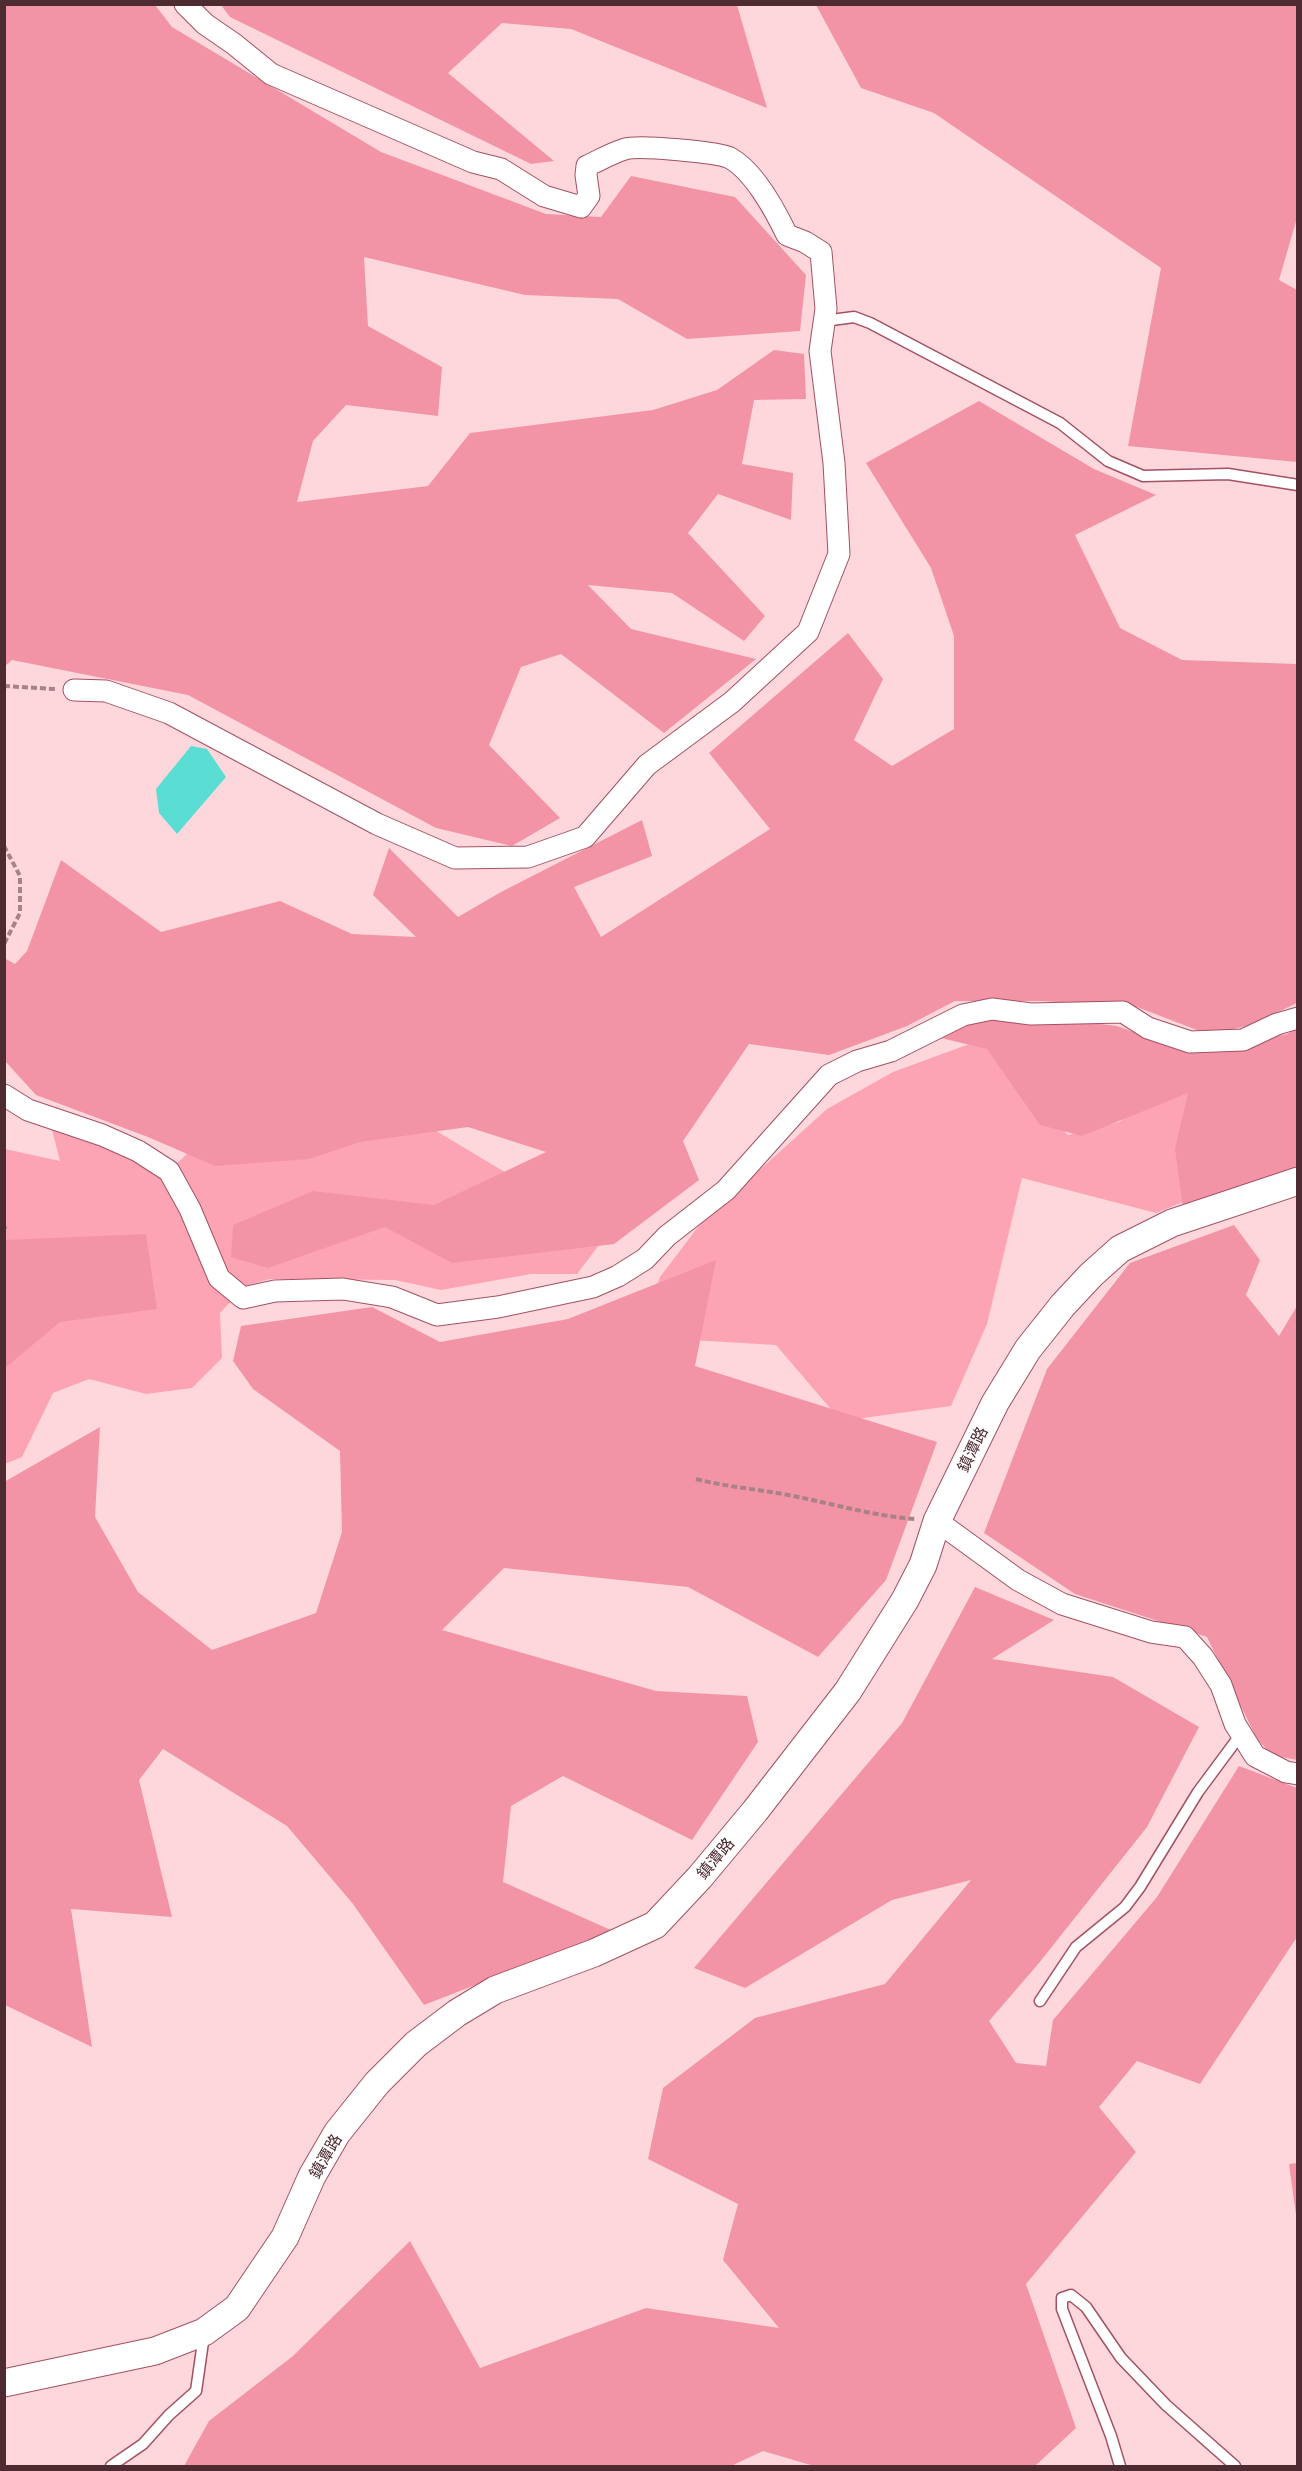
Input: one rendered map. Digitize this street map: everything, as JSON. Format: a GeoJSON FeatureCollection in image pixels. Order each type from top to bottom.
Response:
{"type":"FeatureCollection","features":[{"type":"Feature","properties":{"kind":"street"},"geometry":{"type":"LineString","coordinates":[[74,690],[106,691],[169,713],[377,824],[455,858],[528,857],[585,837],[647,765],[732,702],[808,632],[839,554],[834,463],[820,351],[826,309],[821,252],[805,242],[787,236],[772,205],[747,174],[730,158],[652,148],[627,148],[587,166],[589,196],[581,207],[544,196],[501,169],[473,162],[271,74],[205,24],[185,4]]}},
{"type":"Feature","properties":{"kind":"street"},"geometry":{"type":"LineString","coordinates":[[4,1095],[28,1110],[102,1135],[138,1151],[169,1171],[190,1209],[219,1278],[243,1298],[275,1291],[343,1289],[392,1297],[438,1315],[498,1307],[593,1287],[618,1276],[645,1259],[667,1236],[726,1190],[829,1075],[857,1061],[891,1051],[963,1015],[992,1009],[1031,1014],[1123,1012],[1148,1028],[1190,1042],[1243,1040],[1277,1024],[1298,1018]]}},
{"type":"Feature","properties":{"kind":"street","name":"鎮潭路"},"geometry":{"type":"LineString","coordinates":[[4,2383],[155,2351],[204,2332],[237,2308],[285,2237],[312,2176],[337,2133],[377,2083],[416,2044],[457,2013],[495,1990],[594,1953],[655,1925],[700,1877],[848,1691],[905,1600],[923,1565],[937,1521],[995,1403],[1028,1349],[1091,1275],[1120,1249],[1172,1223],[1298,1181]]}},
{"type":"Feature","properties":{"kind":"street"},"geometry":{"type":"LineString","coordinates":[[937,1521],[1018,1580],[1062,1604],[1151,1632],[1185,1637],[1203,1657],[1221,1685],[1235,1724],[1255,1756],[1286,1772],[1298,1774]]}},
{"type":"Feature","properties":{"kind":"lane"},"geometry":{"type":"LineString","coordinates":[[824,321],[854,317],[870,323],[1060,423],[1108,461],[1143,476],[1228,474],[1298,485]]}},
{"type":"Feature","properties":{"kind":"lane"},"geometry":{"type":"LineString","coordinates":[[1040,2001],[1076,1947],[1125,1907],[1140,1887],[1198,1792],[1241,1734]]}},
{"type":"Feature","properties":{"kind":"lane"},"geometry":{"type":"LineString","coordinates":[[1120,2466],[1111,2436],[1062,2309],[1062,2298],[1071,2295],[1086,2307],[1121,2358],[1158,2397],[1235,2466]]}},
{"type":"Feature","properties":{"kind":"lane"},"geometry":{"type":"LineString","coordinates":[[111,2466],[143,2444],[169,2415],[196,2391],[204,2332]]}},
{"type":"Feature","properties":{"kind":"path"},"geometry":{"type":"LineString","coordinates":[[4,686],[74,690]]}},
{"type":"Feature","properties":{"kind":"path"},"geometry":{"type":"LineString","coordinates":[[4,846],[20,876],[20,913],[4,944]]}},
{"type":"Feature","properties":{"kind":"path"},"geometry":{"type":"LineString","coordinates":[[696,1479],[788,1495],[891,1517],[937,1521]]}},
{"type":"Feature","properties":{"kind":"shaded area"},"geometry":{"type":"Polygon","coordinates":[[[5,5],[155,5],[172,27],[381,152],[546,214],[601,217],[631,176],[735,197],[806,275],[800,331],[687,339],[618,299],[525,295],[364,257],[368,326],[442,367],[438,416],[346,405],[313,441],[297,502],[428,486],[470,433],[653,410],[717,390],[774,350],[804,354],[806,399],[754,400],[742,464],[793,473],[791,520],[718,494],[688,533],[765,616],[744,641],[672,593],[588,585],[631,629],[756,659],[664,733],[561,654],[521,667],[489,745],[560,818],[512,846],[436,828],[188,695],[12,660],[5,666],[5,5]]]}},
{"type":"Feature","properties":{"kind":"shaded area"},"geometry":{"type":"Polygon","coordinates":[[[221,5],[737,5],[767,108],[571,29],[502,23],[448,73],[554,161],[531,164],[230,17],[221,5]]]}},
{"type":"Feature","properties":{"kind":"shaded area"},"geometry":{"type":"Polygon","coordinates":[[[816,5],[1297,5],[1297,218],[1279,280],[1297,290],[1297,462],[1128,446],[1161,268],[934,113],[861,88],[816,5]]]}},
{"type":"Feature","properties":{"kind":"shaded area"},"geometry":{"type":"Polygon","coordinates":[[[979,401],[1094,469],[1156,495],[1075,535],[1120,628],[1182,660],[1297,664],[1297,1003],[1250,1025],[1210,1035],[1137,1007],[1042,1001],[955,1001],[907,1026],[829,1055],[749,1044],[683,1141],[699,1180],[614,1244],[452,1263],[385,1227],[268,1268],[231,1257],[233,1225],[313,1191],[434,1205],[546,1152],[468,1127],[360,1142],[309,1159],[215,1166],[148,1137],[36,1095],[5,1061],[4,958],[15,964],[27,951],[61,860],[161,932],[280,901],[352,934],[416,937],[373,895],[389,848],[458,917],[501,892],[642,820],[652,856],[574,887],[601,937],[770,829],[709,753],[848,633],[883,679],[854,740],[892,766],[954,729],[954,636],[931,568],[866,463],[979,401]]]}},
{"type":"Feature","properties":{"kind":"shaded area"},"geometry":{"type":"Polygon","coordinates":[[[979,1020],[1076,1021],[1117,1026],[1191,1053],[1287,1034],[1297,1029],[1297,1173],[1183,1208],[1175,1149],[1188,1093],[1082,1136],[1040,1125],[987,1049],[941,1038],[979,1020]]]}},
{"type":"Feature","properties":{"kind":"shaded area"},"geometry":{"type":"Polygon","coordinates":[[[991,1036],[1016,1083],[1068,1135],[1119,1122],[1201,1069],[1208,1192],[1156,1213],[1022,1178],[987,1324],[951,1406],[841,1421],[776,1345],[691,1340],[648,1311],[660,1277],[701,1223],[827,1109],[893,1072],[991,1036]]]}},
{"type":"Feature","properties":{"kind":"shaded area"},"geometry":{"type":"Polygon","coordinates":[[[75,1113],[74,1127],[169,1171],[209,1133],[428,1126],[508,1174],[602,1241],[577,1274],[531,1274],[441,1290],[395,1280],[270,1279],[245,1286],[220,1313],[222,1358],[192,1388],[146,1394],[89,1379],[53,1393],[22,1457],[5,1464],[5,1149],[60,1161],[52,1130],[75,1113]]]}},
{"type":"Feature","properties":{"kind":"shaded area"},"geometry":{"type":"Polygon","coordinates":[[[1234,1225],[1260,1260],[1246,1295],[1279,1336],[1297,1306],[1297,1760],[1272,1755],[1257,1739],[1207,1637],[1075,1594],[984,1533],[1047,1369],[1130,1263],[1234,1225]]]}},
{"type":"Feature","properties":{"kind":"shaded area"},"geometry":{"type":"Polygon","coordinates":[[[146,1234],[157,1309],[60,1322],[5,1368],[5,1240],[146,1234]]]}},
{"type":"Feature","properties":{"kind":"shaded area"},"geometry":{"type":"Polygon","coordinates":[[[716,1260],[695,1366],[937,1442],[886,1580],[818,1657],[688,1587],[504,1568],[442,1630],[656,1691],[747,1696],[758,1742],[692,1840],[563,1776],[511,1806],[503,1882],[613,1931],[424,2005],[353,1904],[287,1826],[163,1749],[139,1780],[172,1917],[71,1909],[92,2047],[5,2005],[4,1482],[100,1427],[95,1517],[138,1592],[212,1650],[316,1613],[342,1532],[340,1451],[253,1389],[233,1361],[241,1326],[372,1307],[440,1342],[568,1319],[716,1260]]]}},
{"type":"Feature","properties":{"kind":"shaded area"},"geometry":{"type":"Polygon","coordinates":[[[975,1587],[1054,1620],[992,1659],[1113,1677],[1199,1727],[1147,1827],[1039,1963],[989,2021],[1016,2063],[1046,2066],[1053,2020],[1157,1897],[1239,1766],[1297,1788],[1297,1937],[1200,2084],[1137,2061],[1099,2107],[1136,2152],[1026,2284],[1076,2428],[1035,2466],[814,2466],[763,2451],[731,2466],[184,2466],[209,2421],[293,2356],[410,2241],[480,2368],[646,2308],[779,2328],[723,2260],[738,2204],[648,2159],[663,2088],[755,2018],[885,1984],[971,1880],[892,1900],[745,1988],[694,1968],[902,1723],[975,1587]]]}},
{"type":"Feature","properties":{"kind":"shaded area"},"geometry":{"type":"Polygon","coordinates":[[[1298,2163],[1297,2222],[1289,2164],[1298,2163]]]}},
{"type":"Feature","properties":{"kind":"water"},"geometry":{"type":"Polygon","coordinates":[[[191,746],[207,749],[226,777],[177,834],[159,813],[156,789],[191,746]]]}}]}
